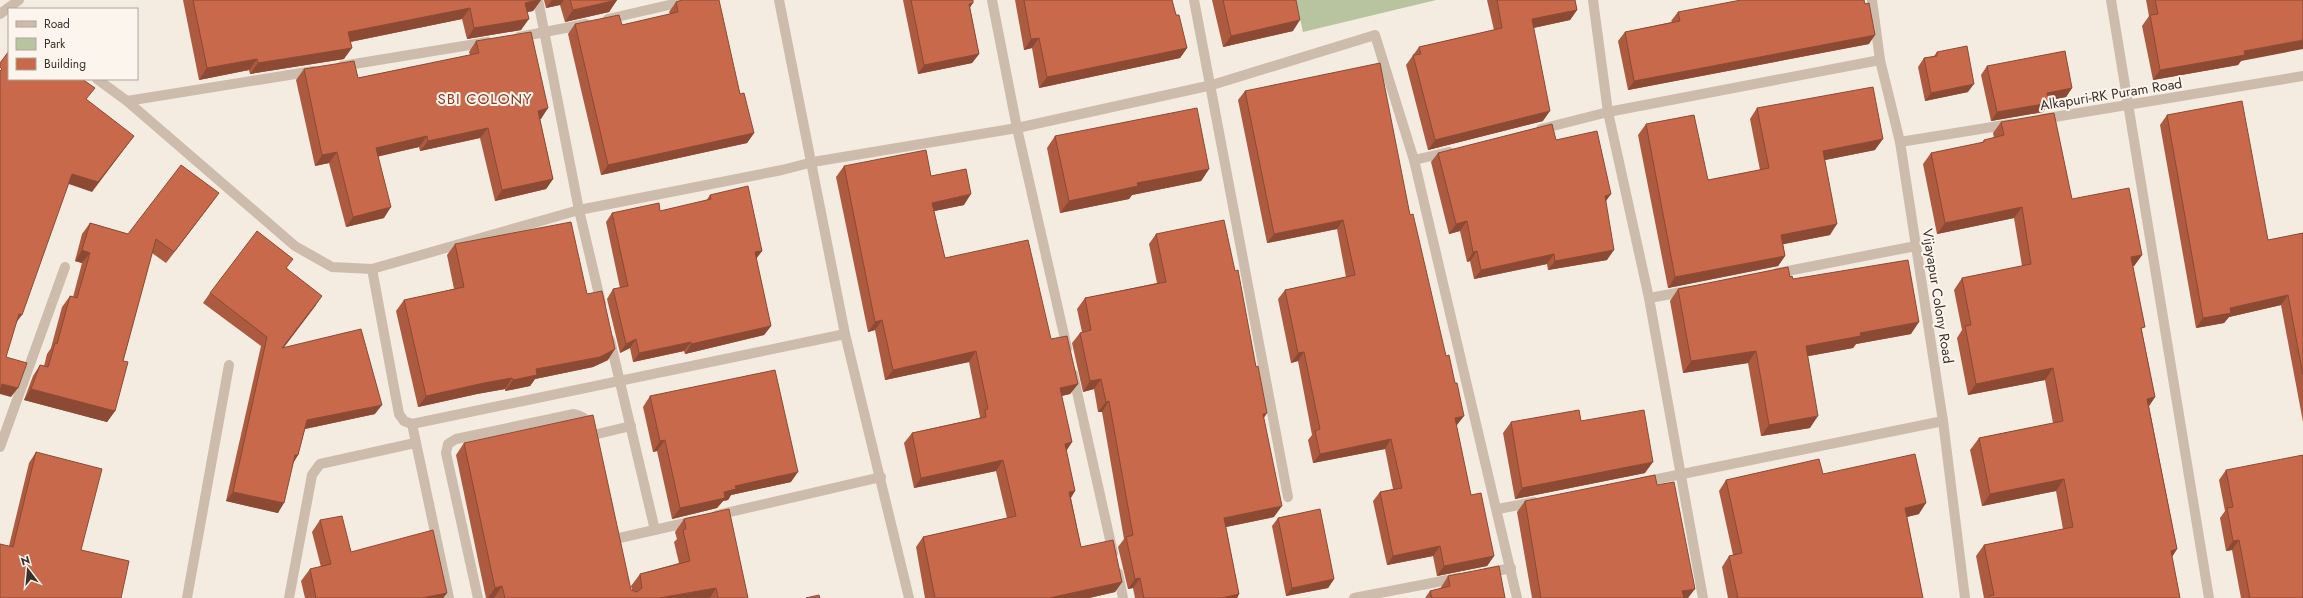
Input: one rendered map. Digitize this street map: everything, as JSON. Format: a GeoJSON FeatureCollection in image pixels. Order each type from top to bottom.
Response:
{"type":"FeatureCollection","features":[{"type":"Feature","properties":{"kind":"street"},"geometry":{"type":"LineString","coordinates":[[9,8],[19,0]]}},
{"type":"Feature","properties":{"kind":"street"},"geometry":{"type":"LineString","coordinates":[[538,0],[579,210],[603,310]]}},
{"type":"Feature","properties":{"kind":"street"},"geometry":{"type":"LineString","coordinates":[[512,38],[544,33],[691,0]]}},
{"type":"Feature","properties":{"kind":"street"},"geometry":{"type":"LineString","coordinates":[[779,0],[845,334],[881,477],[909,598]]}},
{"type":"Feature","properties":{"kind":"street"},"geometry":{"type":"LineString","coordinates":[[992,0],[1017,128],[1124,598]]}},
{"type":"Feature","properties":{"kind":"street"},"geometry":{"type":"LineString","coordinates":[[1194,0],[1212,85],[1288,497]]}},
{"type":"Feature","properties":{"kind":"street"},"geometry":{"type":"LineString","coordinates":[[1593,0],[1608,112],[1649,298],[1682,474],[1703,598]]}},
{"type":"Feature","properties":{"kind":"street","name":"Vijayapur Colony Road"},"geometry":{"type":"LineString","coordinates":[[1872,0],[1880,60],[1900,142],[1942,421],[1965,598]]}},
{"type":"Feature","properties":{"kind":"street"},"geometry":{"type":"LineString","coordinates":[[2111,0],[2127,106],[2209,598]]}},
{"type":"Feature","properties":{"kind":"street"},"geometry":{"type":"LineString","coordinates":[[98,80],[127,101],[295,246],[332,267],[372,269],[579,210],[782,170],[812,162],[1017,128],[1212,85],[1375,35],[1414,160],[1498,509],[1517,598]]}},
{"type":"Feature","properties":{"kind":"street"},"geometry":{"type":"LineString","coordinates":[[127,101],[497,41]]}},
{"type":"Feature","properties":{"kind":"street"},"geometry":{"type":"LineString","coordinates":[[1530,132],[1608,112],[1880,60]]}},
{"type":"Feature","properties":{"kind":"street","name":"Alkapuri-RK Puram Road"},"geometry":{"type":"LineString","coordinates":[[2033,120],[2127,106],[2303,76]]}},
{"type":"Feature","properties":{"kind":"street"},"geometry":{"type":"LineString","coordinates":[[1900,142],[2018,123]]}},
{"type":"Feature","properties":{"kind":"street"},"geometry":{"type":"LineString","coordinates":[[1414,160],[1461,149]]}},
{"type":"Feature","properties":{"kind":"street"},"geometry":{"type":"LineString","coordinates":[[1764,276],[1916,246]]}},
{"type":"Feature","properties":{"kind":"street"},"geometry":{"type":"LineString","coordinates":[[0,447],[65,267]]}},
{"type":"Feature","properties":{"kind":"street"},"geometry":{"type":"LineString","coordinates":[[372,269],[399,414],[404,421],[412,424],[845,334]]}},
{"type":"Feature","properties":{"kind":"street"},"geometry":{"type":"LineString","coordinates":[[1649,298],[1695,289]]}},
{"type":"Feature","properties":{"kind":"street"},"geometry":{"type":"LineString","coordinates":[[608,333],[655,530]]}},
{"type":"Feature","properties":{"kind":"street"},"geometry":{"type":"LineString","coordinates":[[187,598],[229,365]]}},
{"type":"Feature","properties":{"kind":"street"},"geometry":{"type":"LineString","coordinates":[[478,598],[446,453],[448,444],[456,439],[574,414],[583,416],[590,423],[594,439],[630,426]]}},
{"type":"Feature","properties":{"kind":"street"},"geometry":{"type":"LineString","coordinates":[[1636,483],[1942,421]]}},
{"type":"Feature","properties":{"kind":"street"},"geometry":{"type":"LineString","coordinates":[[412,424],[449,598]]}},
{"type":"Feature","properties":{"kind":"street"},"geometry":{"type":"LineString","coordinates":[[289,598],[312,476],[320,464],[415,442]]}},
{"type":"Feature","properties":{"kind":"street"},"geometry":{"type":"LineString","coordinates":[[615,539],[881,477]]}},
{"type":"Feature","properties":{"kind":"street"},"geometry":{"type":"LineString","coordinates":[[1498,509],[1544,500]]}},
{"type":"Feature","properties":{"kind":"street"},"geometry":{"type":"LineString","coordinates":[[1354,598],[1511,568]]}},
{"type":"Feature","properties":{"kind":"green space"},"geometry":{"type":"Polygon","coordinates":[[[1296,0],[1436,0],[1303,32],[1296,0]]]}},
{"type":"Feature","properties":{"kind":"building"},"geometry":{"type":"Polygon","coordinates":[[[193,0],[538,0],[525,3],[529,19],[474,28],[470,8],[348,32],[352,48],[258,63],[257,59],[207,68],[193,0]]]}},
{"type":"Feature","properties":{"kind":"building"},"geometry":{"type":"Polygon","coordinates":[[[570,0],[617,0],[573,10],[570,0]]]}},
{"type":"Feature","properties":{"kind":"building"},"geometry":{"type":"Polygon","coordinates":[[[682,0],[719,0],[740,94],[744,93],[754,133],[608,165],[575,24],[619,15],[622,25],[678,12],[676,2],[682,0]]]}},
{"type":"Feature","properties":{"kind":"building"},"geometry":{"type":"Polygon","coordinates":[[[911,0],[973,0],[973,3],[969,4],[979,54],[924,65],[911,0]]]}},
{"type":"Feature","properties":{"kind":"building"},"geometry":{"type":"Polygon","coordinates":[[[1024,0],[1172,0],[1176,15],[1179,15],[1187,48],[1047,77],[1039,38],[1031,39],[1024,0]]]}},
{"type":"Feature","properties":{"kind":"building"},"geometry":{"type":"Polygon","coordinates":[[[1223,0],[1296,0],[1300,20],[1231,36],[1223,0]]]}},
{"type":"Feature","properties":{"kind":"building"},"geometry":{"type":"Polygon","coordinates":[[[1497,0],[1575,0],[1577,10],[1532,19],[1550,111],[1435,140],[1413,55],[1421,54],[1419,47],[1502,28],[1497,0]]]}},
{"type":"Feature","properties":{"kind":"building"},"geometry":{"type":"Polygon","coordinates":[[[1741,0],[1864,0],[1865,4],[1869,3],[1875,35],[1634,81],[1625,32],[1680,21],[1678,12],[1741,0]]]}},
{"type":"Feature","properties":{"kind":"building"},"geometry":{"type":"Polygon","coordinates":[[[2155,0],[2303,0],[2303,40],[2244,51],[2245,55],[2160,70],[2150,15],[2158,14],[2155,0]]]}},
{"type":"Feature","properties":{"kind":"building"},"geometry":{"type":"Polygon","coordinates":[[[531,32],[548,108],[538,111],[553,179],[502,190],[488,128],[428,141],[427,136],[376,148],[391,207],[353,217],[337,152],[322,155],[304,69],[354,61],[358,78],[479,53],[476,41],[531,32]]]}},
{"type":"Feature","properties":{"kind":"building"},"geometry":{"type":"Polygon","coordinates":[[[1967,46],[1974,84],[1931,93],[1924,58],[1937,56],[1937,52],[1967,46]]]}},
{"type":"Feature","properties":{"kind":"building"},"geometry":{"type":"Polygon","coordinates":[[[2065,51],[2072,88],[2047,93],[2049,103],[1997,112],[1987,66],[2065,51]]]}},
{"type":"Feature","properties":{"kind":"building"},"geometry":{"type":"Polygon","coordinates":[[[8,52],[8,80],[83,80],[95,88],[86,99],[134,136],[98,182],[72,174],[22,315],[19,314],[6,357],[27,363],[18,388],[2,384],[0,391],[0,71],[2,69],[0,67],[0,63],[8,52]]]}},
{"type":"Feature","properties":{"kind":"building"},"geometry":{"type":"Polygon","coordinates":[[[1380,63],[1410,215],[1413,214],[1446,356],[1449,355],[1464,416],[1455,418],[1471,495],[1481,493],[1494,556],[1444,566],[1440,546],[1393,556],[1380,492],[1402,488],[1391,439],[1320,454],[1315,431],[1320,429],[1304,352],[1298,353],[1285,290],[1355,275],[1343,220],[1274,234],[1245,91],[1380,63]]]}},
{"type":"Feature","properties":{"kind":"building"},"geometry":{"type":"Polygon","coordinates":[[[1873,87],[1883,139],[1823,151],[1837,224],[1781,235],[1785,256],[1675,277],[1646,124],[1694,115],[1708,180],[1769,168],[1757,108],[1873,87]]]}},
{"type":"Feature","properties":{"kind":"building"},"geometry":{"type":"Polygon","coordinates":[[[2242,101],[2268,240],[2303,233],[2303,375],[2288,295],[2230,308],[2231,313],[2203,318],[2167,115],[2242,101]]]}},
{"type":"Feature","properties":{"kind":"building"},"geometry":{"type":"Polygon","coordinates":[[[1197,108],[1209,169],[1137,183],[1138,186],[1069,201],[1055,136],[1197,108]]]}},
{"type":"Feature","properties":{"kind":"building"},"geometry":{"type":"Polygon","coordinates":[[[2054,113],[2072,199],[2129,188],[2142,255],[2131,257],[2145,327],[2141,328],[2155,397],[2147,399],[2177,549],[2171,551],[2180,598],[1989,598],[1989,596],[1994,595],[1984,545],[2073,527],[2064,479],[1990,494],[1979,438],[2063,421],[2053,368],[1976,384],[1965,326],[1971,325],[1962,278],[2031,264],[2022,207],[1945,223],[1931,153],[1984,142],[1984,140],[2004,135],[2001,122],[2054,113]]]}},
{"type":"Feature","properties":{"kind":"building"},"geometry":{"type":"Polygon","coordinates":[[[1552,124],[1556,140],[1597,131],[1611,194],[1605,196],[1614,250],[1555,261],[1554,254],[1481,270],[1477,251],[1473,252],[1467,221],[1456,224],[1438,153],[1552,124]]]}},
{"type":"Feature","properties":{"kind":"building"},"geometry":{"type":"Polygon","coordinates":[[[926,150],[931,176],[966,169],[971,194],[932,203],[945,258],[1028,240],[1051,339],[1067,336],[1078,384],[1060,388],[1072,442],[1065,444],[1075,491],[1069,492],[1081,547],[1113,540],[1122,582],[1049,598],[935,598],[923,537],[1016,516],[1003,460],[921,478],[912,433],[986,417],[985,410],[988,409],[976,351],[893,370],[882,320],[875,322],[844,166],[926,150]]]}},
{"type":"Feature","properties":{"kind":"building"},"geometry":{"type":"Polygon","coordinates":[[[181,165],[219,193],[174,252],[156,239],[123,361],[128,362],[115,411],[31,389],[40,365],[48,367],[55,343],[57,344],[70,296],[77,298],[90,253],[82,250],[90,223],[128,234],[181,165]]]}},
{"type":"Feature","properties":{"kind":"building"},"geometry":{"type":"Polygon","coordinates":[[[748,186],[762,251],[755,252],[771,326],[691,344],[691,342],[639,353],[636,339],[626,344],[613,289],[628,286],[612,213],[659,203],[660,211],[711,199],[710,195],[748,186]]]}},
{"type":"Feature","properties":{"kind":"building"},"geometry":{"type":"Polygon","coordinates":[[[1224,220],[1235,271],[1238,270],[1256,367],[1258,366],[1267,413],[1263,414],[1282,506],[1224,518],[1239,594],[1222,598],[1144,598],[1140,578],[1135,579],[1126,537],[1133,535],[1109,401],[1106,402],[1101,379],[1090,381],[1080,333],[1091,330],[1085,298],[1166,282],[1156,234],[1224,220]]]}},
{"type":"Feature","properties":{"kind":"building"},"geometry":{"type":"Polygon","coordinates":[[[571,222],[587,294],[602,291],[615,349],[600,357],[536,369],[537,375],[513,380],[512,378],[484,383],[426,396],[404,300],[464,287],[455,244],[571,222]]]}},
{"type":"Feature","properties":{"kind":"building"},"geometry":{"type":"Polygon","coordinates":[[[257,231],[293,259],[286,268],[322,296],[282,348],[361,329],[382,405],[307,420],[298,455],[295,455],[284,503],[233,492],[267,337],[210,293],[257,231]]]}},
{"type":"Feature","properties":{"kind":"building"},"geometry":{"type":"Polygon","coordinates":[[[1908,260],[1919,322],[1860,333],[1861,336],[1806,346],[1818,416],[1769,425],[1756,351],[1691,361],[1678,289],[1788,267],[1790,277],[1792,276],[1793,279],[1908,260]]]}},
{"type":"Feature","properties":{"kind":"building"},"geometry":{"type":"Polygon","coordinates":[[[775,370],[798,472],[735,486],[736,489],[724,492],[725,498],[680,508],[665,440],[660,441],[650,396],[775,370]]]}},
{"type":"Feature","properties":{"kind":"building"},"geometry":{"type":"Polygon","coordinates":[[[1579,410],[1581,421],[1644,410],[1653,462],[1522,488],[1511,422],[1579,410]]]}},
{"type":"Feature","properties":{"kind":"building"},"geometry":{"type":"Polygon","coordinates":[[[593,415],[631,590],[637,592],[642,588],[640,574],[690,561],[683,530],[686,529],[684,519],[729,509],[748,598],[718,598],[716,588],[659,598],[505,598],[502,586],[495,588],[464,443],[593,415]]]}},
{"type":"Feature","properties":{"kind":"building"},"geometry":{"type":"Polygon","coordinates":[[[36,452],[102,469],[81,550],[129,561],[121,598],[0,598],[0,544],[13,547],[36,452]]]}},
{"type":"Feature","properties":{"kind":"building"},"geometry":{"type":"Polygon","coordinates":[[[1915,454],[1926,503],[1905,508],[1923,598],[1738,598],[1729,556],[1742,553],[1726,480],[1819,459],[1823,474],[1915,454]]]}},
{"type":"Feature","properties":{"kind":"building"},"geometry":{"type":"Polygon","coordinates":[[[2303,455],[2303,598],[2250,598],[2239,540],[2233,541],[2227,508],[2233,507],[2226,470],[2303,455]]]}},
{"type":"Feature","properties":{"kind":"building"},"geometry":{"type":"Polygon","coordinates":[[[1655,475],[1657,485],[1674,482],[1695,589],[1682,591],[1684,598],[1541,598],[1525,501],[1655,475]]]}},
{"type":"Feature","properties":{"kind":"building"},"geometry":{"type":"Polygon","coordinates":[[[1320,509],[1334,579],[1292,588],[1278,518],[1320,509]]]}},
{"type":"Feature","properties":{"kind":"building"},"geometry":{"type":"Polygon","coordinates":[[[342,516],[351,552],[433,530],[447,593],[422,598],[316,598],[310,569],[331,564],[320,520],[342,516]]]}},
{"type":"Feature","properties":{"kind":"building"},"geometry":{"type":"Polygon","coordinates":[[[1499,566],[1505,598],[1432,598],[1430,591],[1450,586],[1448,576],[1499,566]]]}},
{"type":"Feature","properties":{"kind":"building"},"geometry":{"type":"Polygon","coordinates":[[[819,595],[820,598],[806,598],[819,595]]]}},
{"type":"Feature","properties":{"kind":"district","name":"SBI COLONY"},"geometry":{"type":"Point","coordinates":[485,99]}}]}
